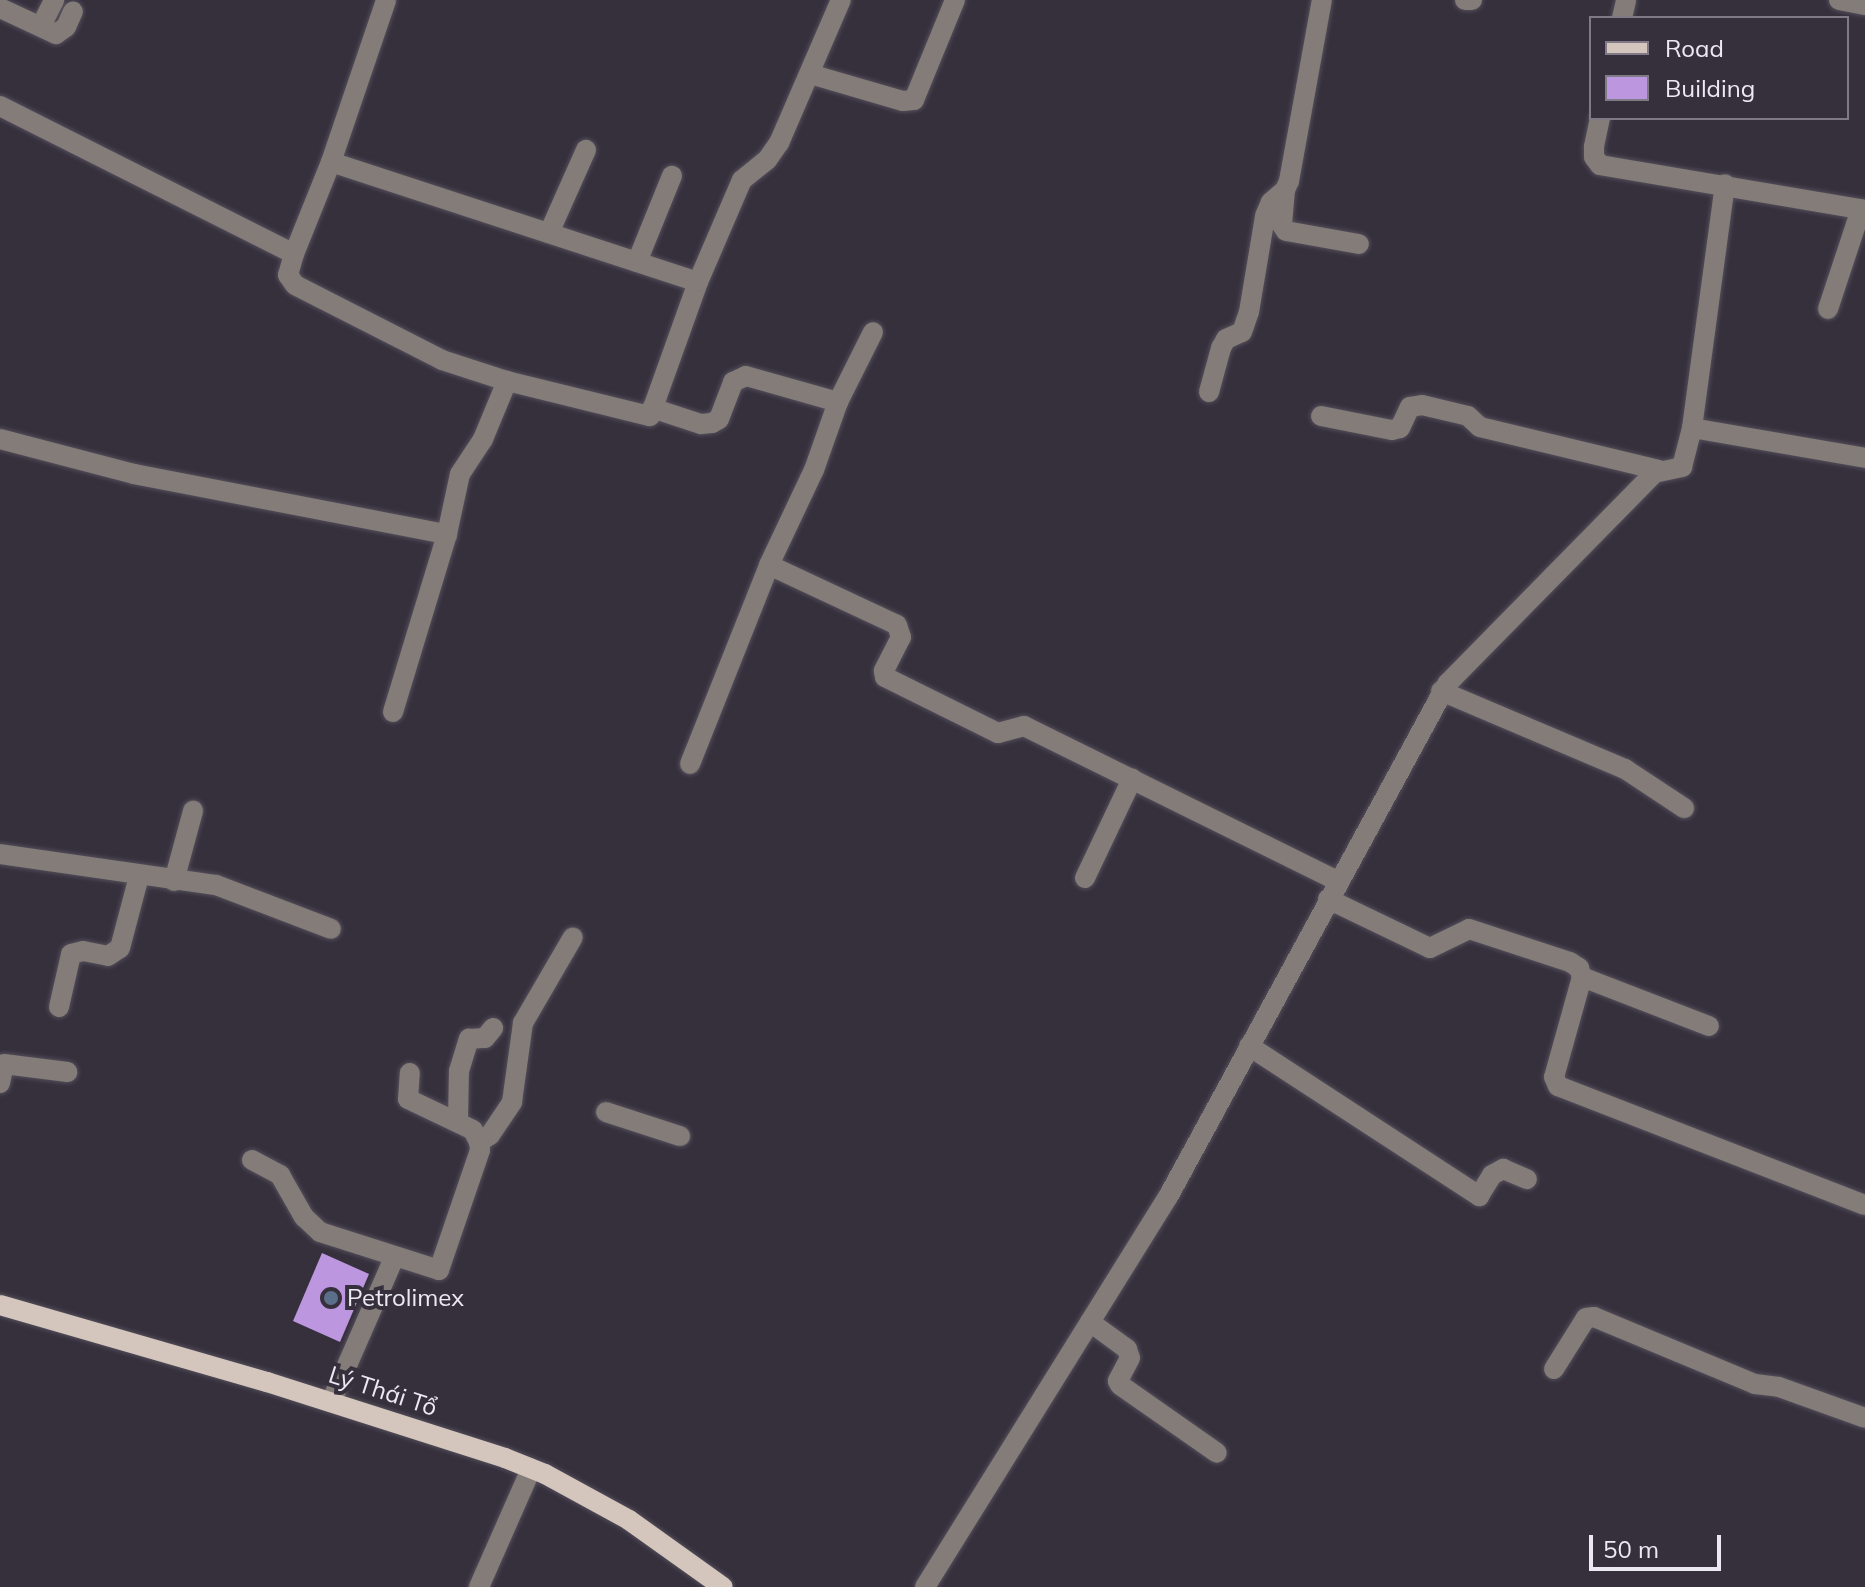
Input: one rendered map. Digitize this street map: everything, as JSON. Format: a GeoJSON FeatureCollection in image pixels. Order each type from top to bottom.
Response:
{"type":"FeatureCollection","features":[{"type":"Feature","properties":{"kind":"main road","name":"Lý Thái Tổ"},"geometry":{"type":"LineString","coordinates":[[0,1305],[331,1402],[531,1469],[629,1520],[723,1587]]}},
{"type":"Feature","properties":{"kind":"street"},"geometry":{"type":"LineString","coordinates":[[41,26],[54,0]]}},
{"type":"Feature","properties":{"kind":"street"},"geometry":{"type":"LineString","coordinates":[[386,0],[331,162],[288,275],[295,285],[442,360],[507,381],[650,416],[698,282],[742,180],[767,160],[779,143],[841,0]]}},
{"type":"Feature","properties":{"kind":"street"},"geometry":{"type":"LineString","coordinates":[[810,74],[903,101],[914,100],[955,0]]}},
{"type":"Feature","properties":{"kind":"street"},"geometry":{"type":"LineString","coordinates":[[1322,0],[1285,190],[1282,225],[1286,231],[1359,244]]}},
{"type":"Feature","properties":{"kind":"street"},"geometry":{"type":"LineString","coordinates":[[1465,0],[1472,0]]}},
{"type":"Feature","properties":{"kind":"street"},"geometry":{"type":"LineString","coordinates":[[1839,0],[1865,5]]}},
{"type":"Feature","properties":{"kind":"street"},"geometry":{"type":"LineString","coordinates":[[0,8],[56,34],[61,33],[73,11]]}},
{"type":"Feature","properties":{"kind":"street"},"geometry":{"type":"LineString","coordinates":[[0,106],[294,254]]}},
{"type":"Feature","properties":{"kind":"street"},"geometry":{"type":"LineString","coordinates":[[1600,120],[1594,157],[1600,165],[1863,209],[1828,309]]}},
{"type":"Feature","properties":{"kind":"street"},"geometry":{"type":"LineString","coordinates":[[549,233],[586,150]]}},
{"type":"Feature","properties":{"kind":"street"},"geometry":{"type":"LineString","coordinates":[[331,162],[698,282]]}},
{"type":"Feature","properties":{"kind":"street"},"geometry":{"type":"LineString","coordinates":[[637,262],[672,176]]}},
{"type":"Feature","properties":{"kind":"street"},"geometry":{"type":"LineString","coordinates":[[1321,416],[1392,430],[1400,428],[1410,407],[1422,405],[1468,416],[1480,427],[1659,470],[1682,467],[1692,428],[1725,184]]}},
{"type":"Feature","properties":{"kind":"street"},"geometry":{"type":"LineString","coordinates":[[1209,392],[1221,348],[1226,339],[1242,332],[1246,322],[1265,216],[1271,202],[1285,190]]}},
{"type":"Feature","properties":{"kind":"street"},"geometry":{"type":"LineString","coordinates":[[690,764],[769,565],[814,470],[838,402],[873,332]]}},
{"type":"Feature","properties":{"kind":"street"},"geometry":{"type":"LineString","coordinates":[[652,408],[701,424],[712,423],[719,419],[733,382],[746,376],[838,402]]}},
{"type":"Feature","properties":{"kind":"street"},"geometry":{"type":"LineString","coordinates":[[393,712],[447,534],[460,474],[483,439],[507,381]]}},
{"type":"Feature","properties":{"kind":"street"},"geometry":{"type":"LineString","coordinates":[[1692,428],[1865,458]]}},
{"type":"Feature","properties":{"kind":"street"},"geometry":{"type":"LineString","coordinates":[[0,439],[134,474],[447,534]]}},
{"type":"Feature","properties":{"kind":"street"},"geometry":{"type":"LineString","coordinates":[[925,1587],[1168,1197],[1441,691],[1659,470]]}},
{"type":"Feature","properties":{"kind":"street"},"geometry":{"type":"LineString","coordinates":[[769,565],[897,625],[901,637],[884,671],[885,677],[998,733],[1024,726],[1132,779],[1333,890],[1430,948],[1469,929],[1570,962],[1579,968],[1582,977],[1554,1077],[1558,1086],[1865,1205]]}},
{"type":"Feature","properties":{"kind":"street"},"geometry":{"type":"LineString","coordinates":[[1441,691],[1625,769],[1684,808]]}},
{"type":"Feature","properties":{"kind":"street"},"geometry":{"type":"LineString","coordinates":[[1085,878],[1132,779]]}},
{"type":"Feature","properties":{"kind":"street"},"geometry":{"type":"LineString","coordinates":[[174,881],[193,811]]}},
{"type":"Feature","properties":{"kind":"street"},"geometry":{"type":"LineString","coordinates":[[0,854],[216,885],[331,929]]}},
{"type":"Feature","properties":{"kind":"street"},"geometry":{"type":"LineString","coordinates":[[59,1007],[71,954],[83,951],[108,956],[120,948],[139,876]]}},
{"type":"Feature","properties":{"kind":"street"},"geometry":{"type":"LineString","coordinates":[[479,1142],[490,1135],[512,1102],[523,1023],[573,937]]}},
{"type":"Feature","properties":{"kind":"street"},"geometry":{"type":"LineString","coordinates":[[1582,977],[1709,1026]]}},
{"type":"Feature","properties":{"kind":"street"},"geometry":{"type":"LineString","coordinates":[[458,1121],[459,1071],[469,1039],[485,1038],[493,1028]]}},
{"type":"Feature","properties":{"kind":"street"},"geometry":{"type":"LineString","coordinates":[[1249,1046],[1479,1196],[1492,1175],[1503,1169],[1527,1179]]}},
{"type":"Feature","properties":{"kind":"street"},"geometry":{"type":"LineString","coordinates":[[0,1083],[4,1064],[67,1072]]}},
{"type":"Feature","properties":{"kind":"street"},"geometry":{"type":"LineString","coordinates":[[252,1160],[280,1175],[304,1217],[320,1232],[439,1270],[480,1150],[479,1142],[473,1130],[408,1099],[410,1073]]}},
{"type":"Feature","properties":{"kind":"street"},"geometry":{"type":"LineString","coordinates":[[606,1112],[680,1136]]}},
{"type":"Feature","properties":{"kind":"street"},"geometry":{"type":"LineString","coordinates":[[331,1402],[394,1258]]}},
{"type":"Feature","properties":{"kind":"street"},"geometry":{"type":"LineString","coordinates":[[1554,1369],[1586,1318],[1594,1317],[1755,1384],[1779,1387],[1865,1418]]}},
{"type":"Feature","properties":{"kind":"street"},"geometry":{"type":"LineString","coordinates":[[1090,1322],[1127,1349],[1130,1358],[1118,1381],[1120,1385],[1217,1453]]}},
{"type":"Feature","properties":{"kind":"street"},"geometry":{"type":"LineString","coordinates":[[479,1587],[531,1469]]}},
{"type":"Feature","properties":{"kind":"building","name":"Petrolimex"},"geometry":{"type":"Polygon","coordinates":[[[322,1253],[369,1274],[340,1342],[293,1321],[322,1253]]]}},
{"type":"Feature","properties":{"kind":"place","name":"Petrolimex"},"geometry":{"type":"Point","coordinates":[331,1298]}}]}
